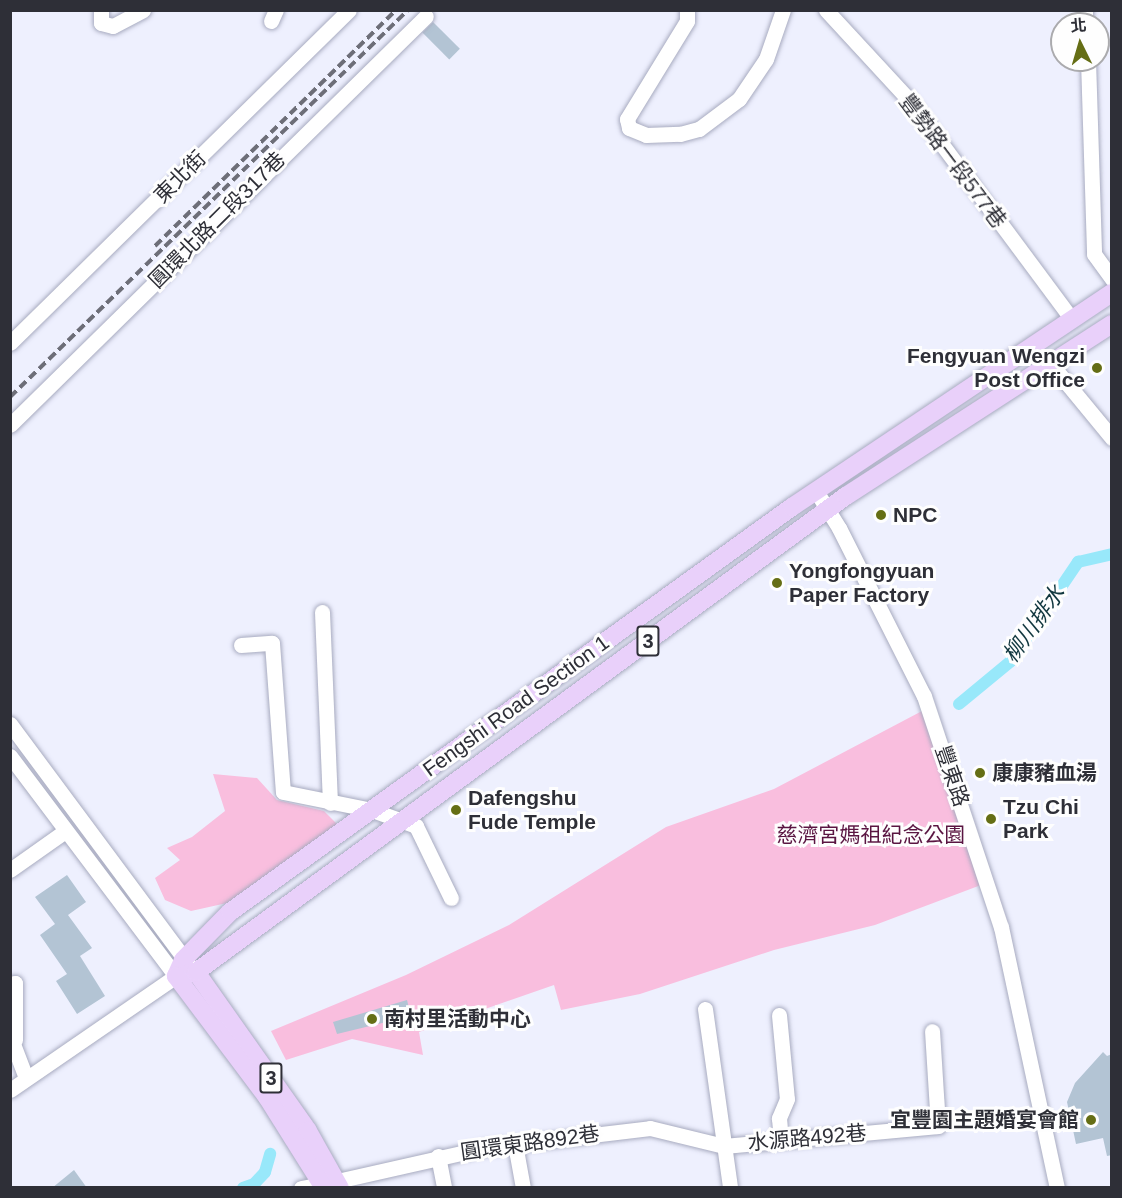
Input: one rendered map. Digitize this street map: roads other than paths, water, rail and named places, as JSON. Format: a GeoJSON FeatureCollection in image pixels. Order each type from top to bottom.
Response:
{"type":"FeatureCollection","features":[{"type":"Feature","properties":{"kind":"main road","name":"Fengshi Road Section 1"},"geometry":{"type":"LineString","coordinates":[[185,970],[230,912],[816,491],[1071,318],[1112,293]]}},
{"type":"Feature","properties":{"kind":"main road","name":"Fengshi Road Section 1"},"geometry":{"type":"LineString","coordinates":[[185,970],[400,820],[829,510],[1112,324]]}},
{"type":"Feature","properties":{"kind":"main road","name":"3"},"geometry":{"type":"LineString","coordinates":[[185,970],[267,1097],[331,1185]]}},
{"type":"Feature","properties":{"kind":"street"},"geometry":{"type":"LineString","coordinates":[[101,10],[102,23],[106,26],[143,10]]}},
{"type":"Feature","properties":{"kind":"street","name":"東北街"},"geometry":{"type":"LineString","coordinates":[[10,343],[349,10]]}},
{"type":"Feature","properties":{"kind":"street"},"geometry":{"type":"LineString","coordinates":[[687,10],[687,21],[627,119],[629,128],[646,135],[680,134],[699,129],[739,99],[754,82],[783,10]]}},
{"type":"Feature","properties":{"kind":"street","name":"豐勢路一段577巷"},"geometry":{"type":"LineString","coordinates":[[826,10],[909,100],[1071,318]]}},
{"type":"Feature","properties":{"kind":"street","name":"圓環北路二段317巷"},"geometry":{"type":"LineString","coordinates":[[10,425],[426,16]]}},
{"type":"Feature","properties":{"kind":"street"},"geometry":{"type":"LineString","coordinates":[[1088,72],[1094,254],[1112,279]]}},
{"type":"Feature","properties":{"kind":"street"},"geometry":{"type":"LineString","coordinates":[[1051,364],[1112,438]]}},
{"type":"Feature","properties":{"kind":"street","name":"豐東路"},"geometry":{"type":"LineString","coordinates":[[816,491],[829,510],[913,669],[966,818],[1001,927],[1058,1188]]}},
{"type":"Feature","properties":{"kind":"street"},"geometry":{"type":"LineString","coordinates":[[322,612],[330,803]]}},
{"type":"Feature","properties":{"kind":"street"},"geometry":{"type":"LineString","coordinates":[[242,645],[272,643],[283,792],[372,810],[416,826],[450,898]]}},
{"type":"Feature","properties":{"kind":"street"},"geometry":{"type":"LineString","coordinates":[[10,724],[185,970]]}},
{"type":"Feature","properties":{"kind":"street"},"geometry":{"type":"LineString","coordinates":[[10,756],[65,831],[185,970]]}},
{"type":"Feature","properties":{"kind":"street"},"geometry":{"type":"LineString","coordinates":[[10,870],[65,831]]}},
{"type":"Feature","properties":{"kind":"street","name":"Fengshi Road Section 1"},"geometry":{"type":"LineString","coordinates":[[10,1090],[185,970]]}},
{"type":"Feature","properties":{"kind":"street"},"geometry":{"type":"LineString","coordinates":[[10,984],[15,983],[13,1038],[26,1078]]}},
{"type":"Feature","properties":{"kind":"street","name":"水源路492巷"},"geometry":{"type":"LineString","coordinates":[[705,1008],[730,1188]]}},
{"type":"Feature","properties":{"kind":"street"},"geometry":{"type":"LineString","coordinates":[[778,1015],[787,1099],[779,1118],[781,1140]]}},
{"type":"Feature","properties":{"kind":"street","name":"水源路492巷"},"geometry":{"type":"LineString","coordinates":[[724,1146],[938,1126],[932,1031]]}},
{"type":"Feature","properties":{"kind":"street","name":"圓環東路892巷"},"geometry":{"type":"LineString","coordinates":[[301,1188],[331,1185],[438,1156],[515,1144],[650,1128],[724,1146]]}},
{"type":"Feature","properties":{"kind":"street"},"geometry":{"type":"LineString","coordinates":[[515,1144],[523,1188]]}},
{"type":"Feature","properties":{"kind":"street"},"geometry":{"type":"LineString","coordinates":[[438,1156],[444,1188]]}},
{"type":"Feature","properties":{"kind":"waterway","name":"柳川排水"},"geometry":{"type":"LineString","coordinates":[[959,704],[1011,661],[1078,562],[1112,554]]}},
{"type":"Feature","properties":{"kind":"waterway","name":"柳川排水"},"geometry":{"type":"LineString","coordinates":[[243,1188],[254,1184],[265,1172],[270,1154]]}},
{"type":"Feature","properties":{"kind":"railway"},"geometry":{"type":"LineString","coordinates":[[155,246],[396,10]]}},
{"type":"Feature","properties":{"kind":"railway"},"geometry":{"type":"LineString","coordinates":[[10,397],[408,10]]}},
{"type":"Feature","properties":{"kind":"place","name":"Fengyuan Wengzi Post Office"},"geometry":{"type":"Point","coordinates":[1097,368]}},
{"type":"Feature","properties":{"kind":"place","name":"NPC"},"geometry":{"type":"Point","coordinates":[881,515]}},
{"type":"Feature","properties":{"kind":"place","name":"Yongfongyuan Paper Factory"},"geometry":{"type":"Point","coordinates":[777,583]}},
{"type":"Feature","properties":{"kind":"place","name":"康康豬血湯"},"geometry":{"type":"Point","coordinates":[980,773]}},
{"type":"Feature","properties":{"kind":"place","name":"Dafengshu Fude Temple"},"geometry":{"type":"Point","coordinates":[456,810]}},
{"type":"Feature","properties":{"kind":"place","name":"Tzu Chi Park"},"geometry":{"type":"Point","coordinates":[991,819]}},
{"type":"Feature","properties":{"kind":"place","name":"南村里活動中心"},"geometry":{"type":"Point","coordinates":[372,1019]}},
{"type":"Feature","properties":{"kind":"place","name":"宜豐園主題婚宴會館"},"geometry":{"type":"Point","coordinates":[1091,1120]}},
{"type":"Feature","properties":{"kind":"park label","name":"慈濟宮媽祖紀念公園"},"geometry":{"type":"Point","coordinates":[871,835]}}]}
